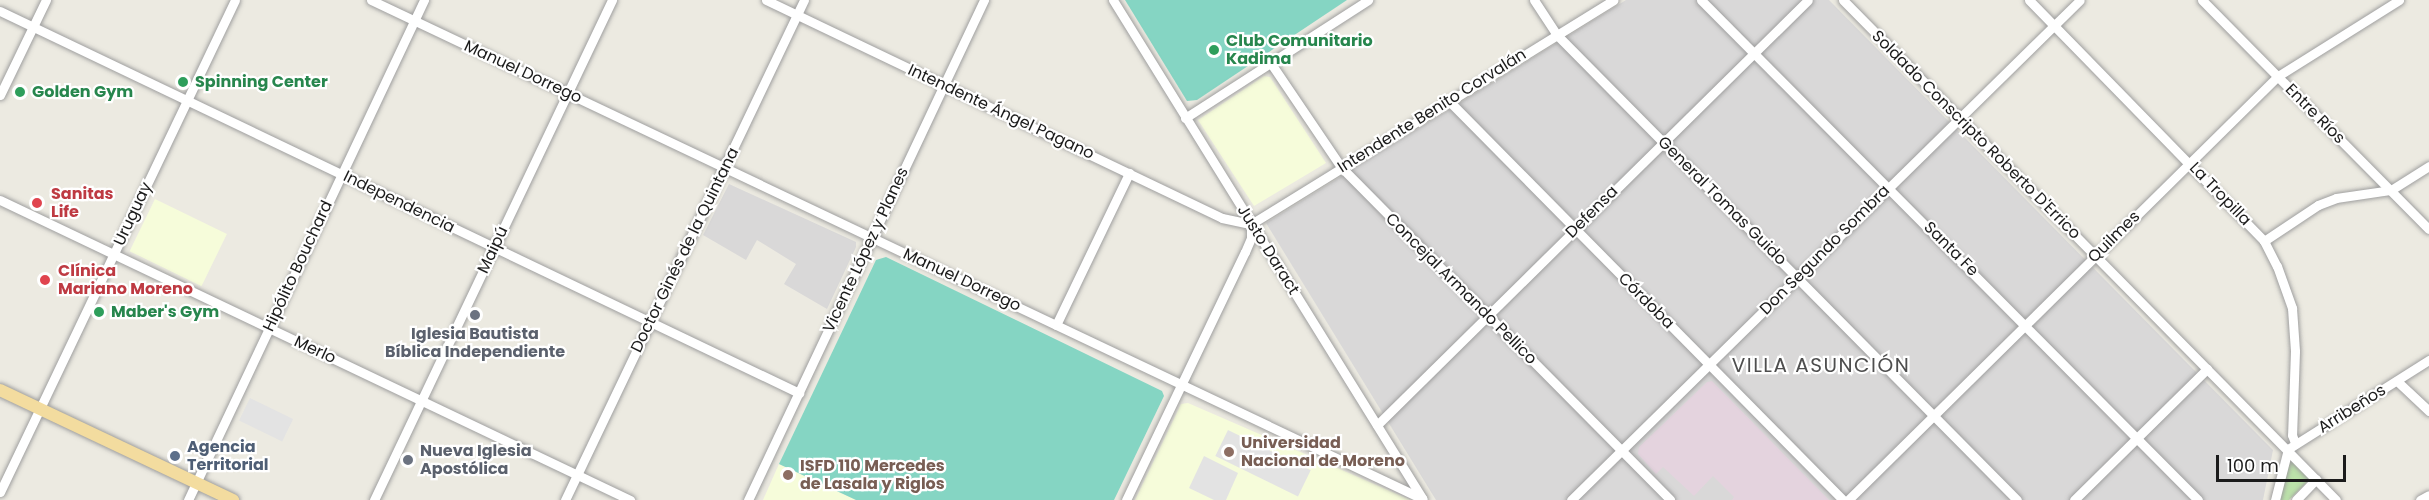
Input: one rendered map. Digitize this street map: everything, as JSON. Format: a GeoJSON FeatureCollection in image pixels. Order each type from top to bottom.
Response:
{"type":"FeatureCollection","features":[{"type":"Feature","properties":{"kind":"main road"},"geometry":{"type":"LineString","coordinates":[[0,390],[233,500]]}},
{"type":"Feature","properties":{"kind":"street"},"geometry":{"type":"LineString","coordinates":[[0,95],[46,0]]}},
{"type":"Feature","properties":{"kind":"street","name":"Uruguay"},"geometry":{"type":"LineString","coordinates":[[0,492],[235,0]]}},
{"type":"Feature","properties":{"kind":"street","name":"Manuel Dorrego"},"geometry":{"type":"LineString","coordinates":[[371,0],[1423,500]]}},
{"type":"Feature","properties":{"kind":"street","name":"Hipólito Bouchard"},"geometry":{"type":"LineString","coordinates":[[188,500],[424,0]]}},
{"type":"Feature","properties":{"kind":"street","name":"Maipú"},"geometry":{"type":"LineString","coordinates":[[374,500],[612,0]]}},
{"type":"Feature","properties":{"kind":"street","name":"Intendente Ángel Pagano"},"geometry":{"type":"LineString","coordinates":[[766,0],[1235,222],[1251,224]]}},
{"type":"Feature","properties":{"kind":"street","name":"Doctor Ginés de la Quintana"},"geometry":{"type":"LineString","coordinates":[[565,500],[804,0]]}},
{"type":"Feature","properties":{"kind":"street","name":"Vicente López y Planes"},"geometry":{"type":"LineString","coordinates":[[748,500],[984,0]]}},
{"type":"Feature","properties":{"kind":"street","name":"Justo Daract"},"geometry":{"type":"LineString","coordinates":[[1113,0],[1423,500]]}},
{"type":"Feature","properties":{"kind":"street"},"geometry":{"type":"LineString","coordinates":[[1185,118],[1368,0]]}},
{"type":"Feature","properties":{"kind":"street","name":"General Tomas Guido"},"geometry":{"type":"LineString","coordinates":[[1534,0],[1557,35],[2017,500]]}},
{"type":"Feature","properties":{"kind":"street","name":"Intendente Benito Corvalán"},"geometry":{"type":"LineString","coordinates":[[1251,224],[1613,0]]}},
{"type":"Feature","properties":{"kind":"street","name":"Santa Fe"},"geometry":{"type":"LineString","coordinates":[[1701,0],[2198,500]]}},
{"type":"Feature","properties":{"kind":"street","name":"Defensa"},"geometry":{"type":"LineString","coordinates":[[1377,425],[1808,0]]}},
{"type":"Feature","properties":{"kind":"street","name":"Soldado Conscripto Roberto D'Errico"},"geometry":{"type":"LineString","coordinates":[[1843,0],[2207,369],[2292,446],[2316,479],[2336,500]]}},
{"type":"Feature","properties":{"kind":"street","name":"La Tropilla"},"geometry":{"type":"LineString","coordinates":[[2029,0],[2264,241],[2277,266],[2292,308],[2295,351],[2292,446]]}},
{"type":"Feature","properties":{"kind":"street","name":"Don Segundo Sombra"},"geometry":{"type":"LineString","coordinates":[[1571,500],[2080,0]]}},
{"type":"Feature","properties":{"kind":"street","name":"Entre Ríos"},"geometry":{"type":"LineString","coordinates":[[2202,0],[2429,229]]}},
{"type":"Feature","properties":{"kind":"street","name":"Quilmes"},"geometry":{"type":"LineString","coordinates":[[1848,500],[2278,76],[2396,1]]}},
{"type":"Feature","properties":{"kind":"street","name":"Independencia"},"geometry":{"type":"LineString","coordinates":[[0,11],[799,393]]}},
{"type":"Feature","properties":{"kind":"street","name":"Concejal Armando Pellico"},"geometry":{"type":"LineString","coordinates":[[1270,62],[1341,167],[1670,500]]}},
{"type":"Feature","properties":{"kind":"street","name":"Córdoba"},"geometry":{"type":"LineString","coordinates":[[1449,101],[1843,500]]}},
{"type":"Feature","properties":{"kind":"street"},"geometry":{"type":"LineString","coordinates":[[2264,241],[2292,220],[2328,200],[2391,190],[2429,166]]}},
{"type":"Feature","properties":{"kind":"street"},"geometry":{"type":"LineString","coordinates":[[1056,325],[1129,173]]}},
{"type":"Feature","properties":{"kind":"street","name":"Merlo"},"geometry":{"type":"LineString","coordinates":[[0,200],[630,500]]}},
{"type":"Feature","properties":{"kind":"street"},"geometry":{"type":"LineString","coordinates":[[1126,500],[1245,252],[1251,238],[1251,224]]}},
{"type":"Feature","properties":{"kind":"street","name":"Arribeños"},"geometry":{"type":"LineString","coordinates":[[2292,446],[2429,360]]}},
{"type":"Feature","properties":{"kind":"street"},"geometry":{"type":"LineString","coordinates":[[2074,500],[2207,369]]}},
{"type":"Feature","properties":{"kind":"street"},"geometry":{"type":"LineString","coordinates":[[2397,381],[2429,411]]}},
{"type":"Feature","properties":{"kind":"street"},"geometry":{"type":"LineString","coordinates":[[2275,500],[2292,446]]}},
{"type":"Feature","properties":{"kind":"street"},"geometry":{"type":"LineString","coordinates":[[2296,500],[2316,479]]}},
{"type":"Feature","properties":{"kind":"street"},"geometry":{"type":"LineString","coordinates":[[2420,500],[2429,495]]}},
{"type":"Feature","properties":{"kind":"shaded area","name":"Club Comunitario Kadima"},"geometry":{"type":"Polygon","coordinates":[[[1125,0],[1347,0],[1197,100],[1187,101],[1125,0]]]}},
{"type":"Feature","properties":{"kind":"shaded area"},"geometry":{"type":"Polygon","coordinates":[[[1626,0],[1829,0],[2273,450],[2263,500],[1436,500],[1266,223],[1626,0]]]}},
{"type":"Feature","properties":{"kind":"shaded area"},"geometry":{"type":"Polygon","coordinates":[[[1264,76],[1270,77],[1326,163],[1254,206],[1198,120],[1264,76]]]}},
{"type":"Feature","properties":{"kind":"shaded area"},"geometry":{"type":"Polygon","coordinates":[[[729,184],[856,242],[856,247],[827,309],[784,284],[796,264],[757,240],[746,260],[703,235],[729,184]]]}},
{"type":"Feature","properties":{"kind":"shaded area"},"geometry":{"type":"Polygon","coordinates":[[[155,199],[227,234],[201,286],[130,251],[155,199]]]}},
{"type":"Feature","properties":{"kind":"shaded area"},"geometry":{"type":"Polygon","coordinates":[[[886,257],[1162,391],[1164,396],[1114,500],[856,500],[779,464],[876,260],[886,257]]]}},
{"type":"Feature","properties":{"kind":"shaded area"},"geometry":{"type":"Polygon","coordinates":[[[1712,381],[1829,500],[1732,500],[1734,497],[1713,476],[1694,496],[1663,467],[1656,474],[1638,454],[1639,447],[1707,382],[1712,381]]]}},
{"type":"Feature","properties":{"kind":"shaded area"},"geometry":{"type":"Polygon","coordinates":[[[250,398],[293,419],[282,442],[239,420],[250,398]]]}},
{"type":"Feature","properties":{"kind":"shaded area","name":"Universidad Nacional de Moreno"},"geometry":{"type":"Polygon","coordinates":[[[1188,403],[1411,500],[1135,500],[1181,404],[1188,403]]]}},
{"type":"Feature","properties":{"kind":"shaded area"},"geometry":{"type":"Polygon","coordinates":[[[1228,430],[1311,470],[1298,496],[1215,456],[1228,430]]]}},
{"type":"Feature","properties":{"kind":"shaded area"},"geometry":{"type":"Polygon","coordinates":[[[1204,456],[1238,473],[1226,500],[1214,500],[1189,488],[1204,456]]]}},
{"type":"Feature","properties":{"kind":"shaded area","name":"ISFD 110 Mercedes de Lasala y Riglos"},"geometry":{"type":"Polygon","coordinates":[[[779,464],[856,500],[763,500],[779,464]]]}},
{"type":"Feature","properties":{"kind":"green space"},"geometry":{"type":"Polygon","coordinates":[[[2289,455],[2312,477],[2289,500],[2280,500],[2289,455]]]}},
{"type":"Feature","properties":{"kind":"place","name":"Club Comunitario Kadima"},"geometry":{"type":"Point","coordinates":[1214,50]}},
{"type":"Feature","properties":{"kind":"place","name":"Spinning Center"},"geometry":{"type":"Point","coordinates":[183,82]}},
{"type":"Feature","properties":{"kind":"place","name":"Golden Gym"},"geometry":{"type":"Point","coordinates":[20,92]}},
{"type":"Feature","properties":{"kind":"place","name":"Sanitas Life"},"geometry":{"type":"Point","coordinates":[37,203]}},
{"type":"Feature","properties":{"kind":"place","name":"Clínica Mariano Moreno"},"geometry":{"type":"Point","coordinates":[45,280]}},
{"type":"Feature","properties":{"kind":"place","name":"Maber's Gym"},"geometry":{"type":"Point","coordinates":[99,312]}},
{"type":"Feature","properties":{"kind":"place","name":"Iglesia Bautista Bíblica Independiente"},"geometry":{"type":"Point","coordinates":[475,315]}},
{"type":"Feature","properties":{"kind":"place","name":"Universidad Nacional de Moreno"},"geometry":{"type":"Point","coordinates":[1229,452]}},
{"type":"Feature","properties":{"kind":"place","name":"Agencia Territorial"},"geometry":{"type":"Point","coordinates":[175,456]}},
{"type":"Feature","properties":{"kind":"place","name":"Nueva Iglesia Apostólica"},"geometry":{"type":"Point","coordinates":[408,460]}},
{"type":"Feature","properties":{"kind":"place","name":"ISFD 110 Mercedes de Lasala y Riglos"},"geometry":{"type":"Point","coordinates":[788,475]}},
{"type":"Feature","properties":{"kind":"district","name":"VILLA ASUNCIÓN"},"geometry":{"type":"Point","coordinates":[1821,365]}}]}
